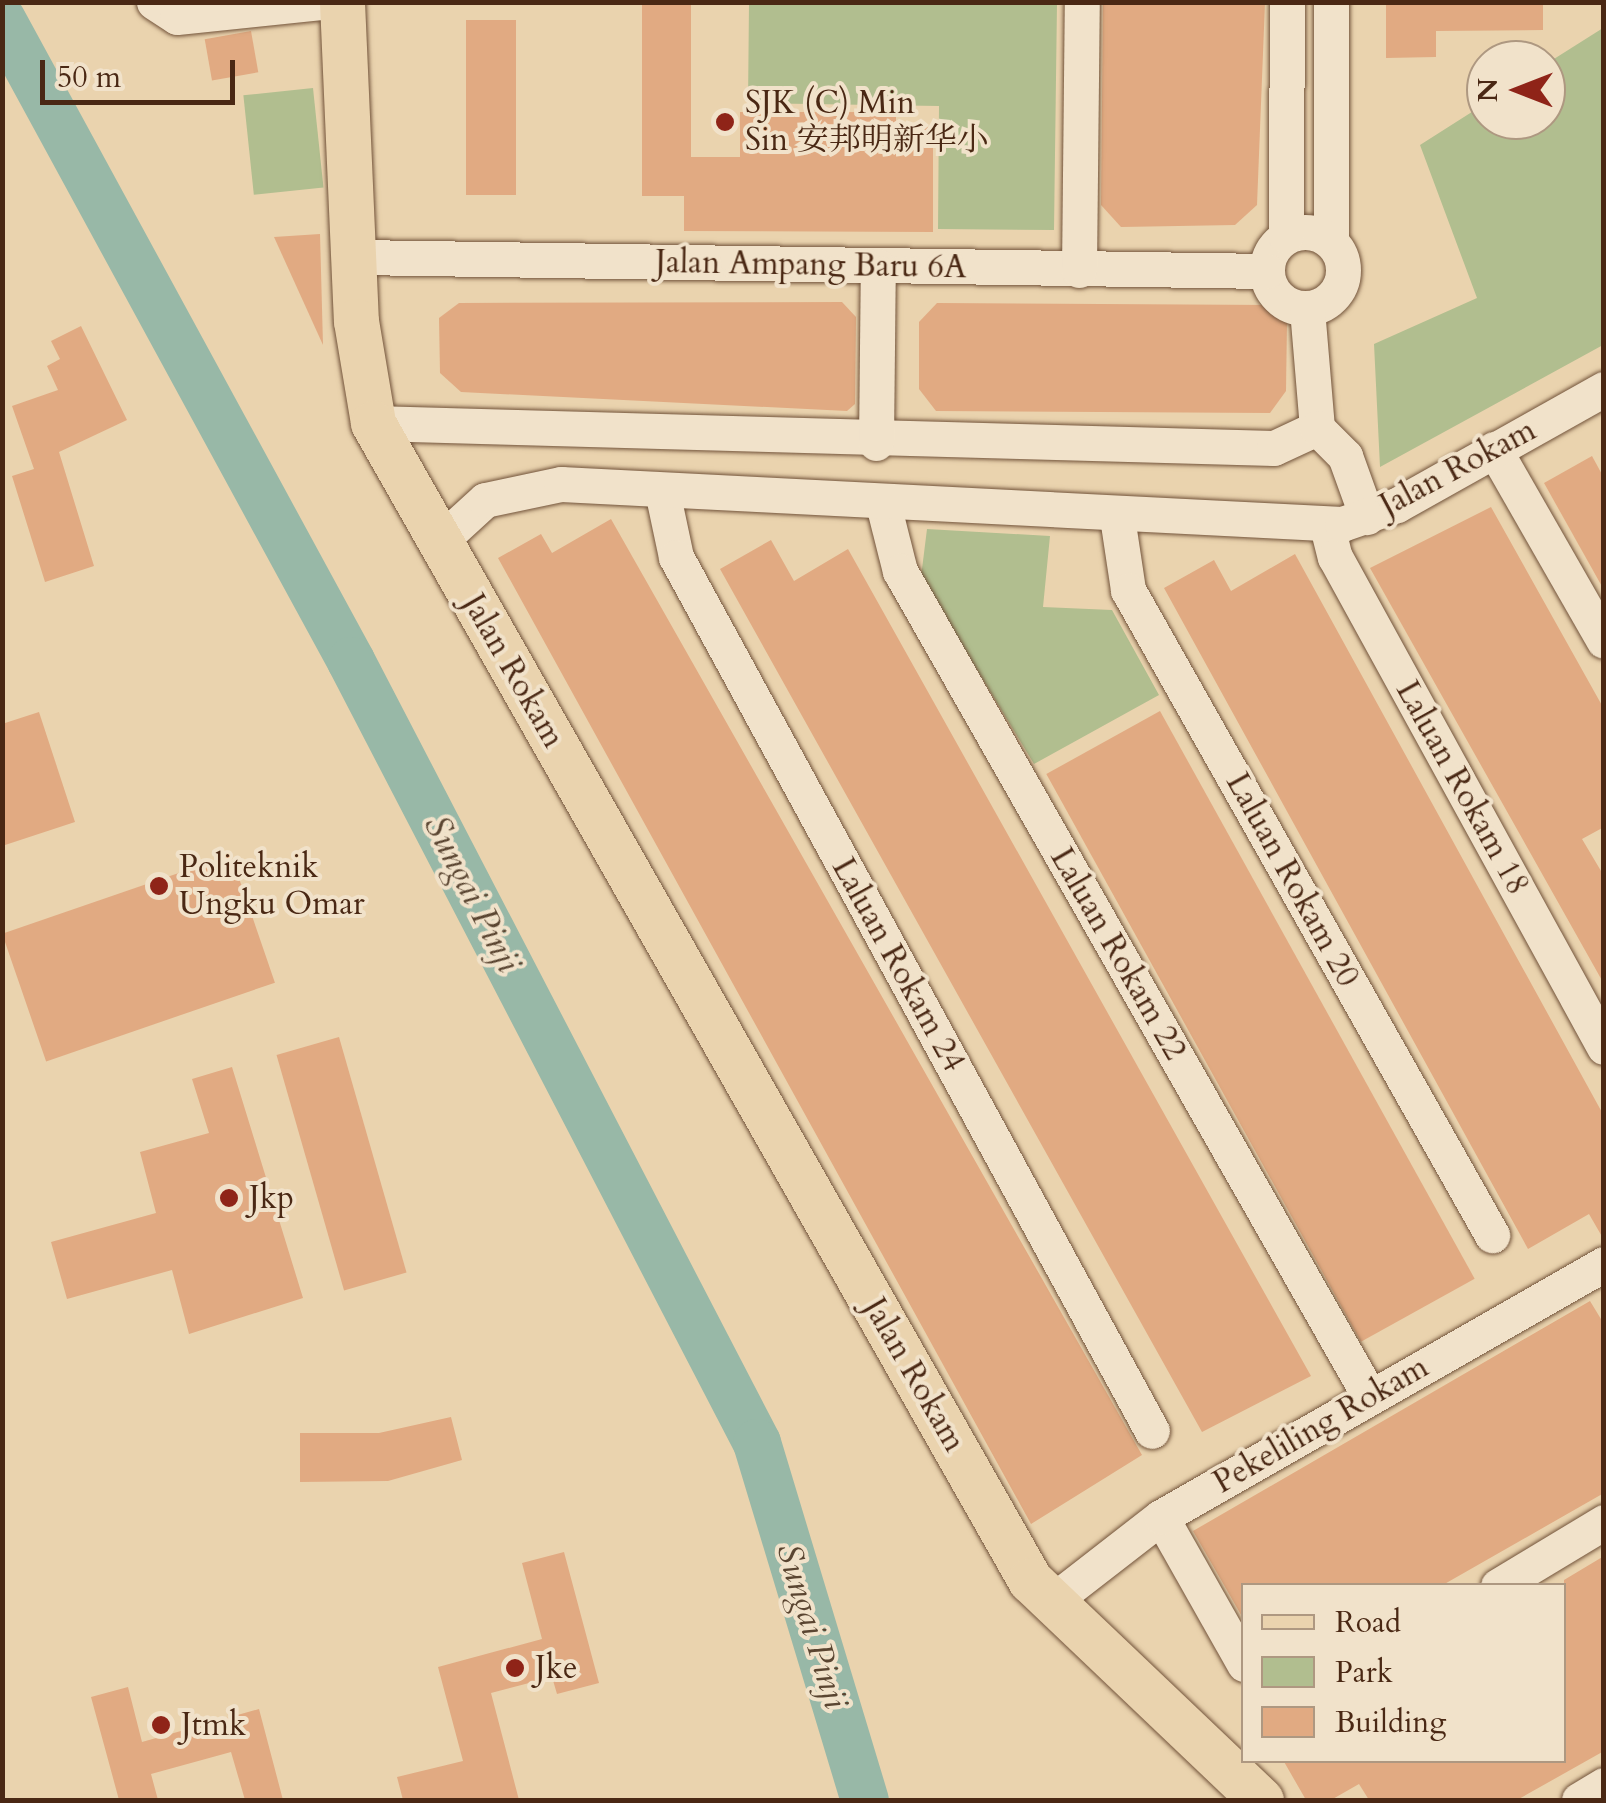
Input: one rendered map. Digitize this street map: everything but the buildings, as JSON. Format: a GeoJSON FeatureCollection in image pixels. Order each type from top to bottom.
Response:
{"type":"FeatureCollection","features":[{"type":"Feature","properties":{"kind":"main road"},"geometry":{"type":"LineString","coordinates":[[342,2],[360,371],[373,423],[440,542]]}},
{"type":"Feature","properties":{"kind":"main road","name":"Jalan Rokam"},"geometry":{"type":"LineString","coordinates":[[440,542],[1050,1602],[1261,1800]]}},
{"type":"Feature","properties":{"kind":"street"},"geometry":{"type":"LineString","coordinates":[[154,2],[176,17],[323,2]]}},
{"type":"Feature","properties":{"kind":"street"},"geometry":{"type":"LineString","coordinates":[[1079,270],[1082,2]]}},
{"type":"Feature","properties":{"kind":"street"},"geometry":{"type":"LineString","coordinates":[[1287,2],[1286,236],[1267,270],[1284,302],[1308,308],[1330,298],[1342,276],[1331,242],[1330,2]]}},
{"type":"Feature","properties":{"kind":"street"},"geometry":{"type":"LineString","coordinates":[[1286,236],[1309,232],[1331,242]]}},
{"type":"Feature","properties":{"kind":"street","name":"Jalan Ampang Baru 6A"},"geometry":{"type":"LineString","coordinates":[[356,257],[1267,270]]}},
{"type":"Feature","properties":{"kind":"street"},"geometry":{"type":"LineString","coordinates":[[876,443],[878,266]]}},
{"type":"Feature","properties":{"kind":"street"},"geometry":{"type":"LineString","coordinates":[[1308,308],[1317,428],[1344,456],[1367,517]]}},
{"type":"Feature","properties":{"kind":"street","name":"Jalan Rokam"},"geometry":{"type":"LineString","coordinates":[[440,542],[485,500],[561,484],[1327,526],[1367,517],[1604,389]]}},
{"type":"Feature","properties":{"kind":"street"},"geometry":{"type":"LineString","coordinates":[[373,423],[876,443],[1274,448],[1317,428]]}},
{"type":"Feature","properties":{"kind":"street"},"geometry":{"type":"LineString","coordinates":[[1494,449],[1604,641]]}},
{"type":"Feature","properties":{"kind":"street","name":"Laluan Rokam 24"},"geometry":{"type":"LineString","coordinates":[[662,491],[676,558],[1152,1431]]}},
{"type":"Feature","properties":{"kind":"street","name":"Laluan Rokam 22"},"geometry":{"type":"LineString","coordinates":[[882,504],[900,571],[1370,1397]]}},
{"type":"Feature","properties":{"kind":"street","name":"Laluan Rokam 20"},"geometry":{"type":"LineString","coordinates":[[1118,517],[1128,590],[1492,1235]]}},
{"type":"Feature","properties":{"kind":"street","name":"Laluan Rokam 18"},"geometry":{"type":"LineString","coordinates":[[1327,526],[1335,556],[1604,1048]]}},
{"type":"Feature","properties":{"kind":"street","name":"Pekeliling Rokam"},"geometry":{"type":"LineString","coordinates":[[1050,1602],[1161,1517],[1604,1264]]}},
{"type":"Feature","properties":{"kind":"street"},"geometry":{"type":"LineString","coordinates":[[1161,1517],[1241,1659]]}},
{"type":"Feature","properties":{"kind":"street"},"geometry":{"type":"LineString","coordinates":[[1503,1583],[1604,1522]]}},
{"type":"Feature","properties":{"kind":"street"},"geometry":{"type":"LineString","coordinates":[[1579,1800],[1604,1785]]}},
{"type":"Feature","properties":{"kind":"green space"},"geometry":{"type":"Polygon","coordinates":[[[749,3],[1057,3],[1054,230],[938,229],[939,106],[748,103],[749,3]]]}},
{"type":"Feature","properties":{"kind":"green space"},"geometry":{"type":"Polygon","coordinates":[[[1603,28],[1603,345],[1380,467],[1374,344],[1477,298],[1420,145],[1466,116],[1466,140],[1566,140],[1566,51],[1603,28]]]}},
{"type":"Feature","properties":{"kind":"green space"},"geometry":{"type":"Polygon","coordinates":[[[313,88],[323,187],[254,195],[243,95],[313,88]]]}},
{"type":"Feature","properties":{"kind":"green space"},"geometry":{"type":"Polygon","coordinates":[[[927,529],[1050,536],[1043,607],[1112,610],[1159,695],[1034,764],[921,577],[927,529]]]}},
{"type":"Feature","properties":{"kind":"waterway","name":"Sungai Pinji"},"geometry":{"type":"LineString","coordinates":[[2,20],[351,661],[757,1443],[865,1800]]}},
{"type":"Feature","properties":{"kind":"place","name":"SJK (C) Min Sin 安邦明新华小"},"geometry":{"type":"Point","coordinates":[725,122]}},
{"type":"Feature","properties":{"kind":"place","name":"Politeknik Ungku Omar"},"geometry":{"type":"Point","coordinates":[159,886]}},
{"type":"Feature","properties":{"kind":"place","name":"Jkp"},"geometry":{"type":"Point","coordinates":[229,1198]}},
{"type":"Feature","properties":{"kind":"place","name":"Jke"},"geometry":{"type":"Point","coordinates":[515,1668]}},
{"type":"Feature","properties":{"kind":"place","name":"Jtmk"},"geometry":{"type":"Point","coordinates":[161,1725]}}]}
